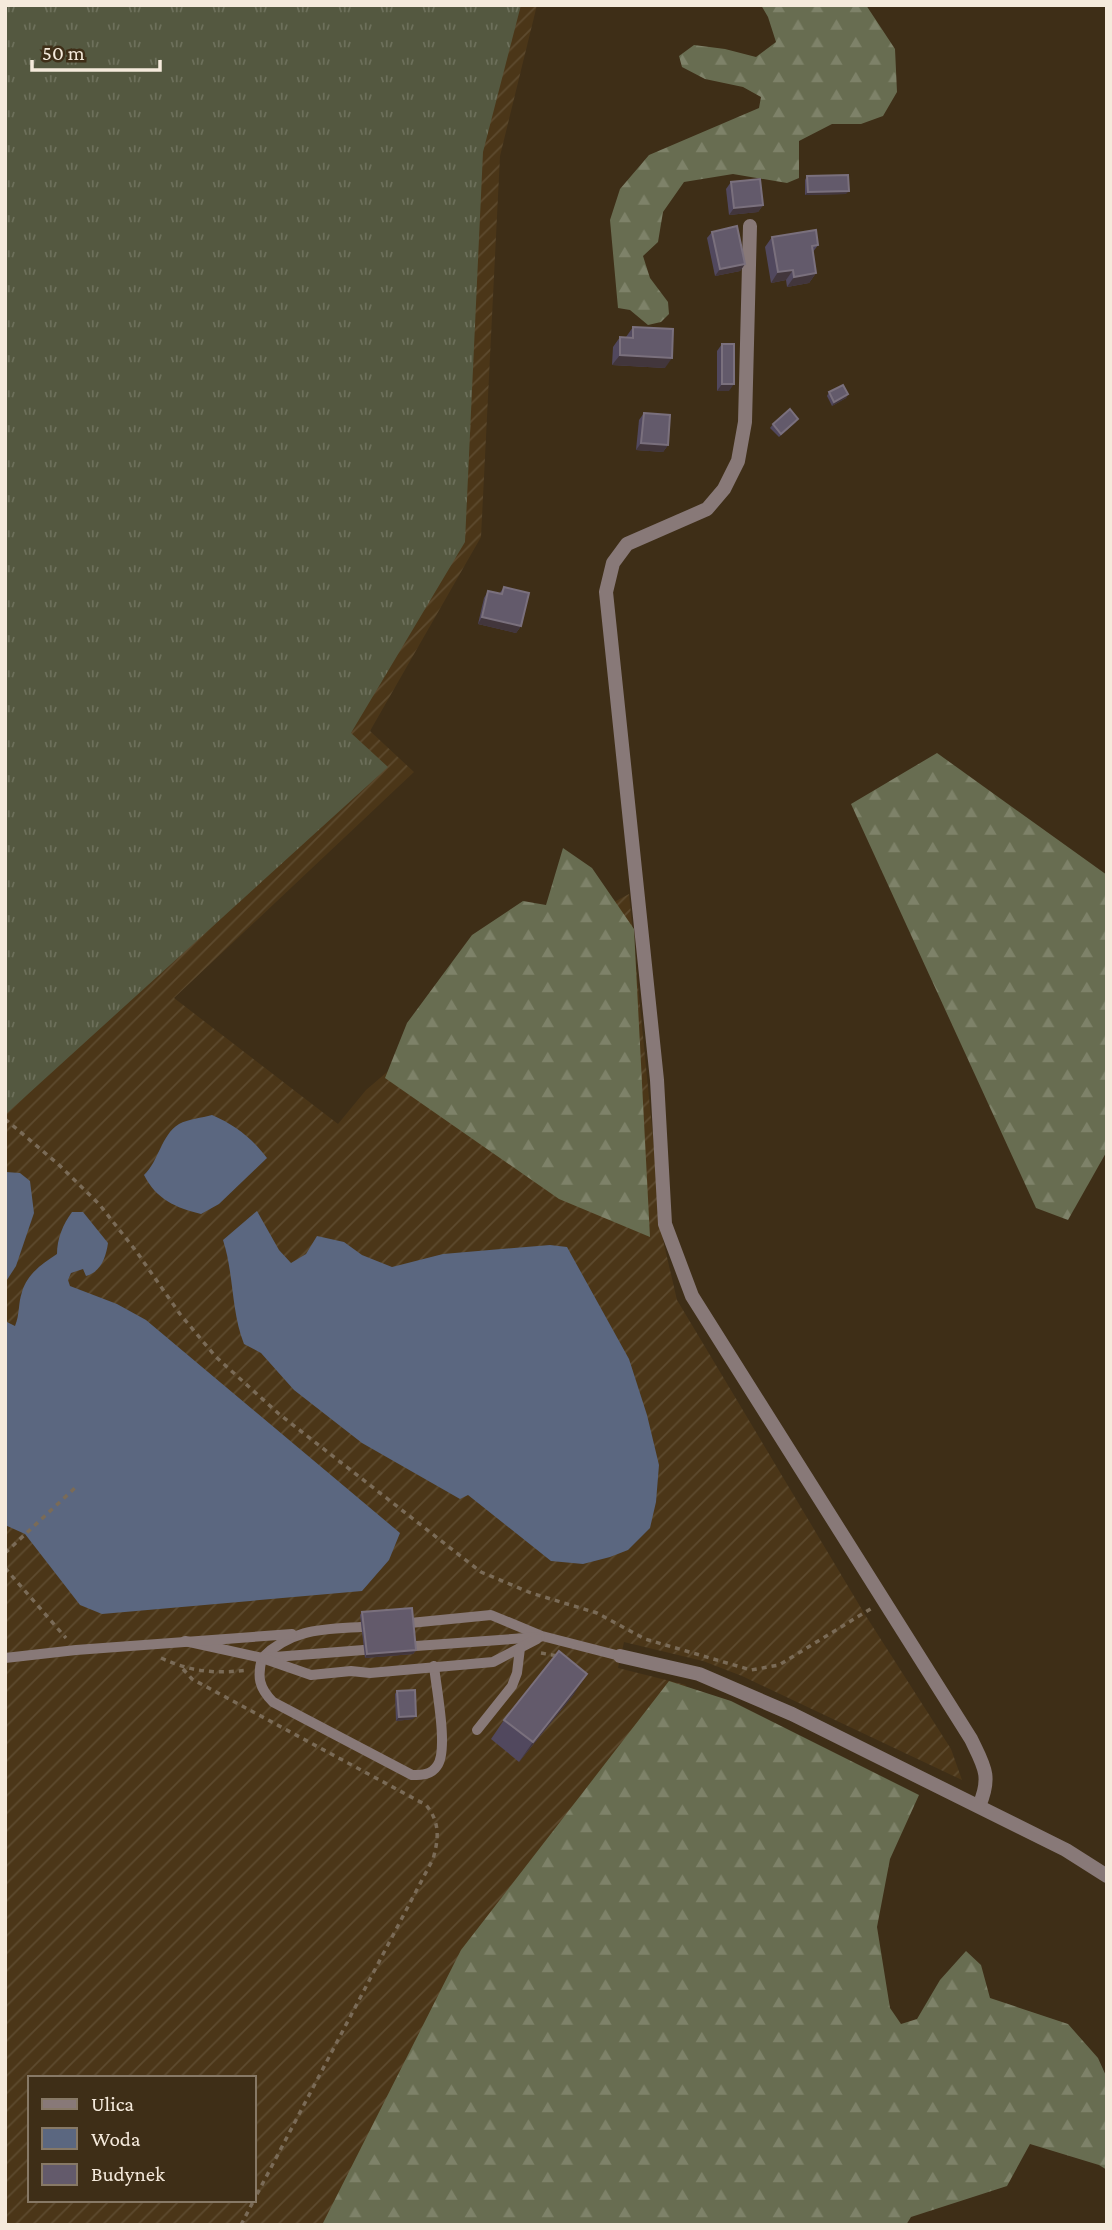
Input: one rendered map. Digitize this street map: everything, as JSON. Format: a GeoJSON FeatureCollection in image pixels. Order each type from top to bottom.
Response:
{"type":"FeatureCollection","features":[{"type":"Feature","properties":{"kind":"street"},"geometry":{"type":"LineString","coordinates":[[750,226],[745,422],[738,461],[724,489],[707,509],[627,544],[613,563],[606,592],[657,1080],[665,1224],[692,1296],[971,1739],[985,1768],[986,1789],[979,1806]]}},
{"type":"Feature","properties":{"kind":"street"},"geometry":{"type":"LineString","coordinates":[[620,1656],[699,1674],[792,1714],[1066,1850],[1107,1877]]}},
{"type":"Feature","properties":{"kind":"lane"},"geometry":{"type":"LineString","coordinates":[[5,1658],[491,1615],[542,1636],[620,1656]]}},
{"type":"Feature","properties":{"kind":"lane"},"geometry":{"type":"LineString","coordinates":[[299,1633],[272,1648],[261,1664],[259,1679],[263,1692],[273,1702],[412,1775],[426,1775],[438,1766],[443,1749],[434,1666]]}},
{"type":"Feature","properties":{"kind":"lane"},"geometry":{"type":"LineString","coordinates":[[252,1636],[311,1675]]}},
{"type":"Feature","properties":{"kind":"lane"},"geometry":{"type":"LineString","coordinates":[[185,1641],[261,1664],[311,1675],[493,1662],[542,1636]]}},
{"type":"Feature","properties":{"kind":"lane"},"geometry":{"type":"LineString","coordinates":[[261,1664],[285,1657],[542,1636]]}},
{"type":"Feature","properties":{"kind":"lane"},"geometry":{"type":"LineString","coordinates":[[477,1730],[512,1686],[517,1673],[520,1648]]}},
{"type":"Feature","properties":{"kind":"path"},"geometry":{"type":"LineString","coordinates":[[5,1119],[58,1164],[99,1204],[180,1314],[216,1357],[279,1414],[481,1572],[531,1593],[597,1613],[645,1639],[751,1670],[779,1665],[883,1602]]}},
{"type":"Feature","properties":{"kind":"path"},"geometry":{"type":"LineString","coordinates":[[5,1553],[76,1488]]}},
{"type":"Feature","properties":{"kind":"path"},"geometry":{"type":"LineString","coordinates":[[5,1568],[76,1650]]}},
{"type":"Feature","properties":{"kind":"path"},"geometry":{"type":"LineString","coordinates":[[520,1648],[568,1658]]}},
{"type":"Feature","properties":{"kind":"path"},"geometry":{"type":"LineString","coordinates":[[154,1656],[182,1668],[222,1673],[261,1664]]}},
{"type":"Feature","properties":{"kind":"path"},"geometry":{"type":"LineString","coordinates":[[182,1668],[192,1679],[426,1805],[438,1828],[433,1859],[256,2196]]}},
{"type":"Feature","properties":{"kind":"path"},"geometry":{"type":"LineString","coordinates":[[241,2225],[253,2202]]}},
{"type":"Feature","properties":{"kind":"shaded area"},"geometry":{"type":"Polygon","coordinates":[[[5,5],[537,5],[500,156],[481,537],[370,731],[414,772],[174,998],[338,1124],[366,1090],[541,941],[629,894],[663,1240],[677,1300],[864,1613],[951,1749],[962,1780],[742,1676],[703,1661],[624,1642],[618,1668],[686,1685],[485,1942],[336,2225],[5,2225],[5,5]]]}},
{"type":"Feature","properties":{"kind":"green space"},"geometry":{"type":"Polygon","coordinates":[[[5,5],[521,5],[483,152],[465,542],[351,733],[388,767],[5,1115],[5,5]]]}},
{"type":"Feature","properties":{"kind":"green space"},"geometry":{"type":"Polygon","coordinates":[[[761,5],[866,5],[895,49],[897,92],[883,116],[861,124],[832,124],[799,141],[799,178],[787,183],[733,174],[684,182],[663,212],[658,242],[643,256],[650,278],[668,302],[669,314],[661,322],[648,325],[630,310],[618,308],[610,220],[620,189],[649,155],[759,108],[761,97],[743,87],[705,79],[682,67],[679,56],[694,45],[756,57],[776,42],[761,5]]]}},
{"type":"Feature","properties":{"kind":"green space"},"geometry":{"type":"Polygon","coordinates":[[[937,753],[1107,875],[1107,1151],[1068,1220],[1036,1208],[851,804],[937,753]]]}},
{"type":"Feature","properties":{"kind":"green space"},"geometry":{"type":"Polygon","coordinates":[[[563,848],[592,868],[634,929],[650,1237],[559,1199],[385,1078],[407,1023],[472,935],[523,901],[546,905],[563,848]]]}},
{"type":"Feature","properties":{"kind":"green space"},"geometry":{"type":"Polygon","coordinates":[[[669,1681],[731,1701],[919,1795],[890,1859],[877,1927],[890,2008],[901,2024],[917,2019],[940,1980],[966,1951],[981,1965],[990,1998],[1068,2024],[1098,2058],[1107,2078],[1107,2170],[1099,2165],[1030,2144],[1007,2186],[911,2217],[906,2225],[322,2225],[461,1950],[669,1681]]]}},
{"type":"Feature","properties":{"kind":"water"},"geometry":{"type":"Polygon","coordinates":[[[212,1115],[243,1133],[267,1158],[219,1204],[201,1214],[168,1201],[154,1190],[144,1175],[173,1129],[183,1122],[212,1115]]]}},
{"type":"Feature","properties":{"kind":"water"},"geometry":{"type":"Polygon","coordinates":[[[6,1172],[20,1173],[30,1181],[34,1213],[16,1266],[5,1283],[6,1172]]]}},
{"type":"Feature","properties":{"kind":"water"},"geometry":{"type":"Polygon","coordinates":[[[257,1211],[279,1250],[291,1263],[306,1254],[317,1236],[344,1242],[362,1255],[392,1267],[443,1254],[550,1245],[567,1247],[629,1359],[647,1415],[659,1465],[656,1502],[650,1528],[628,1550],[610,1557],[583,1564],[551,1561],[468,1495],[460,1499],[362,1443],[294,1390],[261,1353],[244,1344],[237,1319],[223,1240],[257,1211]]]}},
{"type":"Feature","properties":{"kind":"water"},"geometry":{"type":"Polygon","coordinates":[[[72,1212],[83,1212],[108,1243],[99,1267],[86,1276],[83,1269],[71,1273],[68,1280],[70,1286],[117,1304],[146,1320],[400,1533],[389,1560],[362,1591],[102,1614],[80,1605],[25,1534],[5,1525],[5,1321],[15,1326],[24,1286],[36,1270],[57,1254],[61,1232],[72,1212]]]}},
{"type":"Feature","properties":{"kind":"building"},"geometry":{"type":"Polygon","coordinates":[[[848,175],[849,191],[808,192],[807,176],[848,175]]]}},
{"type":"Feature","properties":{"kind":"building"},"geometry":{"type":"Polygon","coordinates":[[[760,179],[763,205],[734,208],[731,182],[760,179]]]}},
{"type":"Feature","properties":{"kind":"building"},"geometry":{"type":"Polygon","coordinates":[[[737,226],[745,264],[720,269],[712,232],[737,226]]]}},
{"type":"Feature","properties":{"kind":"building"},"geometry":{"type":"Polygon","coordinates":[[[816,230],[818,245],[812,246],[816,273],[794,277],[793,270],[778,272],[772,237],[816,230]]]}},
{"type":"Feature","properties":{"kind":"building"},"geometry":{"type":"Polygon","coordinates":[[[633,327],[673,329],[672,358],[620,355],[620,337],[633,338],[633,327]]]}},
{"type":"Feature","properties":{"kind":"building"},"geometry":{"type":"Polygon","coordinates":[[[722,344],[734,344],[734,384],[722,384],[722,344]]]}},
{"type":"Feature","properties":{"kind":"building"},"geometry":{"type":"Polygon","coordinates":[[[843,385],[848,394],[834,402],[829,392],[843,385]]]}},
{"type":"Feature","properties":{"kind":"building"},"geometry":{"type":"Polygon","coordinates":[[[790,409],[798,419],[781,434],[773,424],[790,409]]]}},
{"type":"Feature","properties":{"kind":"building"},"geometry":{"type":"Polygon","coordinates":[[[644,413],[670,415],[668,445],[641,443],[644,413]]]}},
{"type":"Feature","properties":{"kind":"building"},"geometry":{"type":"Polygon","coordinates":[[[504,587],[529,593],[521,626],[482,617],[488,591],[502,594],[504,587]]]}},
{"type":"Feature","properties":{"kind":"building"},"geometry":{"type":"Polygon","coordinates":[[[412,1608],[416,1650],[367,1654],[362,1612],[412,1608]]]}},
{"type":"Feature","properties":{"kind":"building"},"geometry":{"type":"Polygon","coordinates":[[[559,1651],[587,1674],[533,1742],[504,1720],[559,1651]]]}},
{"type":"Feature","properties":{"kind":"building"},"geometry":{"type":"Polygon","coordinates":[[[415,1690],[416,1716],[399,1717],[397,1691],[415,1690]]]}}]}
